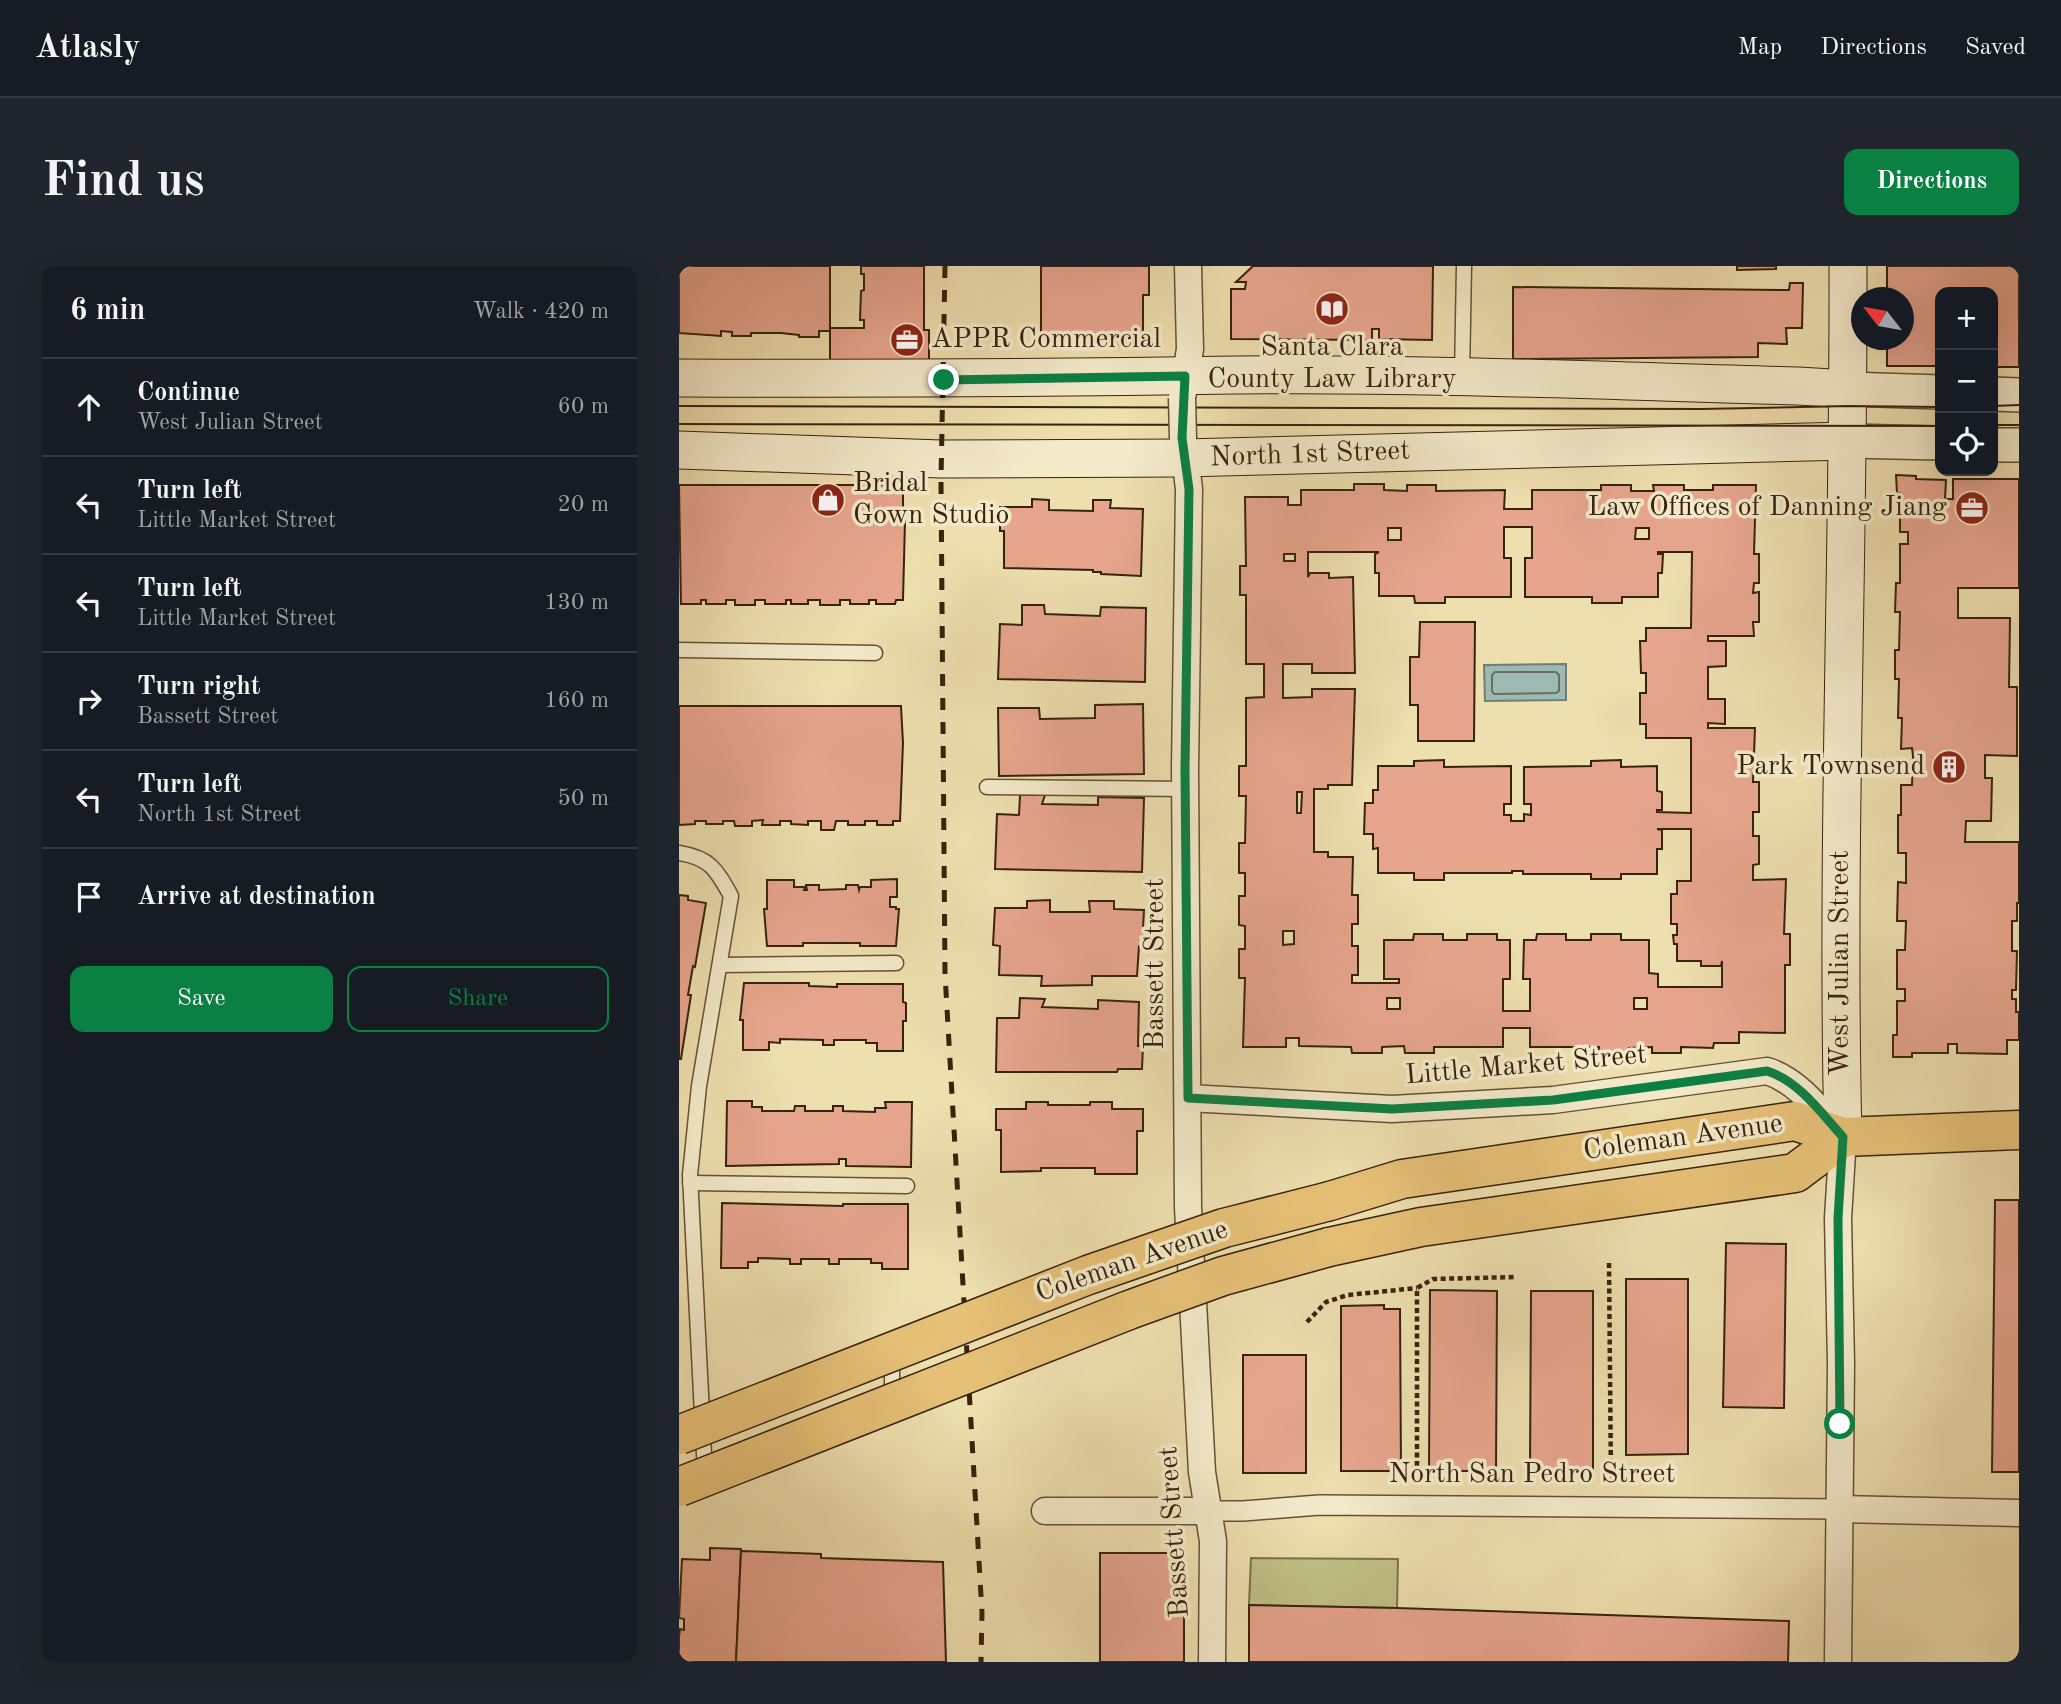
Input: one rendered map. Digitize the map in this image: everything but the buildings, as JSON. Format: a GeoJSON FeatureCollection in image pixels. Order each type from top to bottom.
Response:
{"type":"FeatureCollection","features":[{"type":"Feature","properties":{"kind":"main road","name":"West Julian Street"},"geometry":{"type":"LineString","coordinates":[[1843,1137],[1840,947],[1849,389],[1848,266]]}},
{"type":"Feature","properties":{"kind":"main road"},"geometry":{"type":"LineString","coordinates":[[679,378],[944,380],[1184,387],[1462,377],[1849,389]]}},
{"type":"Feature","properties":{"kind":"main road","name":"North 1st Street"},"geometry":{"type":"LineString","coordinates":[[679,450],[941,459],[1183,448],[1848,441]]}},
{"type":"Feature","properties":{"kind":"main road","name":"Coleman Avenue"},"geometry":{"type":"LineString","coordinates":[[687,1434],[1088,1275],[1224,1228],[1330,1201],[1402,1179],[1795,1121],[1843,1137]]}},
{"type":"Feature","properties":{"kind":"main road"},"geometry":{"type":"LineString","coordinates":[[1843,1137],[2019,1130]]}},
{"type":"Feature","properties":{"kind":"main road","name":"Coleman Avenue"},"geometry":{"type":"LineString","coordinates":[[692,1487],[1129,1310],[1223,1276],[1329,1247],[1421,1227],[1795,1173],[1843,1137]]}},
{"type":"Feature","properties":{"kind":"street","name":"Bassett Street"},"geometry":{"type":"LineString","coordinates":[[1188,266],[1190,349],[1184,387],[1183,448],[1189,489],[1186,789],[1188,1207],[1202,1472],[1213,1548],[1212,1662]]}},
{"type":"Feature","properties":{"kind":"street"},"geometry":{"type":"LineString","coordinates":[[1849,389],[1935,392]]}},
{"type":"Feature","properties":{"kind":"street"},"geometry":{"type":"LineString","coordinates":[[1998,394],[2019,395]]}},
{"type":"Feature","properties":{"kind":"street","name":"North 1st Street"},"geometry":{"type":"LineString","coordinates":[[1848,441],[1935,443]]}},
{"type":"Feature","properties":{"kind":"street"},"geometry":{"type":"LineString","coordinates":[[1998,444],[2019,445]]}},
{"type":"Feature","properties":{"kind":"street","name":"Little Market Street"},"geometry":{"type":"LineString","coordinates":[[1188,1098],[1392,1109],[1553,1100],[1767,1071],[1781,1075],[1795,1086],[1843,1137]]}},
{"type":"Feature","properties":{"kind":"street","name":"West Julian Street"},"geometry":{"type":"LineString","coordinates":[[1838,1662],[1841,1364],[1838,1218],[1843,1137]]}},
{"type":"Feature","properties":{"kind":"street","name":"North San Pedro Street"},"geometry":{"type":"LineString","coordinates":[[1045,1510],[1243,1511],[1319,1505],[2019,1513]]}},
{"type":"Feature","properties":{"kind":"lane"},"geometry":{"type":"LineString","coordinates":[[1462,377],[1464,266]]}},
{"type":"Feature","properties":{"kind":"lane"},"geometry":{"type":"LineString","coordinates":[[679,650],[875,653]]}},
{"type":"Feature","properties":{"kind":"lane"},"geometry":{"type":"LineString","coordinates":[[987,787],[1186,789]]}},
{"type":"Feature","properties":{"kind":"lane"},"geometry":{"type":"LineString","coordinates":[[679,853],[698,856],[718,873],[731,896],[699,1086],[690,1183],[687,1434],[692,1487]]}},
{"type":"Feature","properties":{"kind":"lane"},"geometry":{"type":"LineString","coordinates":[[720,965],[896,963]]}},
{"type":"Feature","properties":{"kind":"lane"},"geometry":{"type":"LineString","coordinates":[[690,1183],[907,1186]]}},
{"type":"Feature","properties":{"kind":"lane"},"geometry":{"type":"LineString","coordinates":[[679,1497],[692,1487],[892,1413],[892,1349],[687,1434]]}},
{"type":"Feature","properties":{"kind":"path"},"geometry":{"type":"LineString","coordinates":[[1609,1263],[1611,1507]]}},
{"type":"Feature","properties":{"kind":"path"},"geometry":{"type":"LineString","coordinates":[[1307,1322],[1326,1302],[1348,1295],[1417,1289],[1433,1279],[1515,1277]]}},
{"type":"Feature","properties":{"kind":"path"},"geometry":{"type":"LineString","coordinates":[[1417,1289],[1417,1506]]}},
{"type":"Feature","properties":{"kind":"green space"},"geometry":{"type":"Polygon","coordinates":[[[1251,1558],[1398,1559],[1397,1608],[1249,1605],[1251,1558]]]}},
{"type":"Feature","properties":{"kind":"water"},"geometry":{"type":"Polygon","coordinates":[[[1566,664],[1566,700],[1485,701],[1484,665],[1566,664]]]}},
{"type":"Feature","properties":{"kind":"tram line"},"geometry":{"type":"LineString","coordinates":[[1998,406],[2019,405]]}},
{"type":"Feature","properties":{"kind":"tram line"},"geometry":{"type":"LineString","coordinates":[[679,406],[1701,409],[1935,407]]}},
{"type":"Feature","properties":{"kind":"tram line"},"geometry":{"type":"LineString","coordinates":[[679,424],[1935,426]]}},
{"type":"Feature","properties":{"kind":"tram line"},"geometry":{"type":"LineString","coordinates":[[1998,425],[2019,425]]}},
{"type":"Feature","properties":{"kind":"railway"},"geometry":{"type":"LineString","coordinates":[[945,266],[941,481],[945,974],[982,1613],[981,1662]]}},
{"type":"Feature","properties":{"kind":"place","name":"Santa Clara County Law Library"},"geometry":{"type":"Point","coordinates":[1332,309]}},
{"type":"Feature","properties":{"kind":"place","name":"APPR Commercial"},"geometry":{"type":"Point","coordinates":[907,340]}},
{"type":"Feature","properties":{"kind":"place","name":"Bridal Gown Studio"},"geometry":{"type":"Point","coordinates":[828,500]}},
{"type":"Feature","properties":{"kind":"place","name":"Law Offices of Danning Jiang"},"geometry":{"type":"Point","coordinates":[1972,508]}},
{"type":"Feature","properties":{"kind":"place","name":"Park Townsend"},"geometry":{"type":"Point","coordinates":[1949,767]}},
{"type":"Feature","properties":{"kind":"route"},"geometry":{"type":"LineString","coordinates":[[944,380],[1185,376],[1182,438],[1189,489],[1185,769],[1188,1098],[1392,1109],[1553,1100],[1767,1071],[1781,1075],[1795,1086],[1843,1137],[1838,1218],[1840,1424]]}}]}
